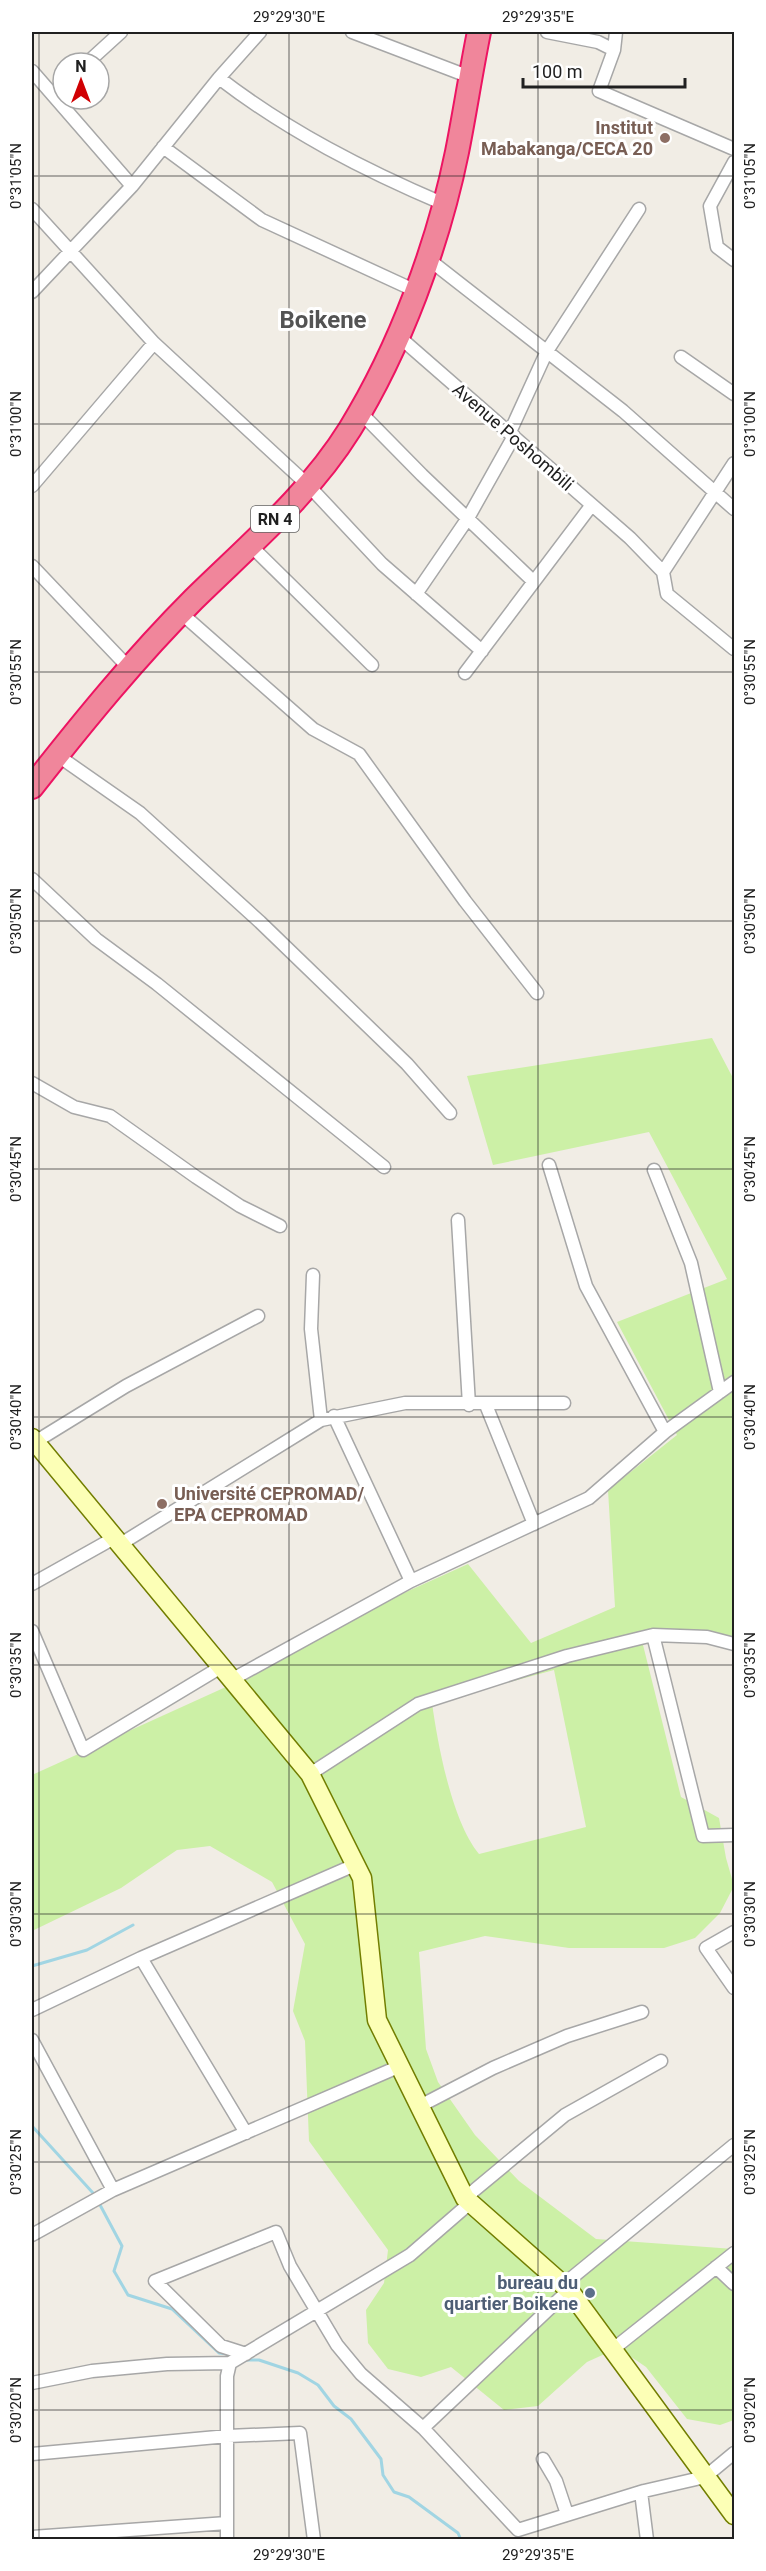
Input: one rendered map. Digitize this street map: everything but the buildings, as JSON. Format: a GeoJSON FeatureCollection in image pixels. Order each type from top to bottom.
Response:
{"type":"FeatureCollection","features":[{"type":"Feature","properties":{"kind":"highway","name":"RN 4"},"geometry":{"type":"LineString","coordinates":[[32,787],[130,669],[181,613],[309,486],[360,411],[378,378],[416,291],[444,204],[457,153],[479,32]]}},
{"type":"Feature","properties":{"kind":"street"},"geometry":{"type":"LineString","coordinates":[[100,51],[121,32]]}},
{"type":"Feature","properties":{"kind":"street"},"geometry":{"type":"LineString","coordinates":[[32,292],[132,186],[219,78],[260,32]]}},
{"type":"Feature","properties":{"kind":"street"},"geometry":{"type":"LineString","coordinates":[[351,32],[470,76]]}},
{"type":"Feature","properties":{"kind":"street"},"geometry":{"type":"LineString","coordinates":[[547,32],[598,42],[614,50]]}},
{"type":"Feature","properties":{"kind":"street"},"geometry":{"type":"LineString","coordinates":[[616,32],[614,50],[599,91],[735,149]]}},
{"type":"Feature","properties":{"kind":"street"},"geometry":{"type":"LineString","coordinates":[[32,71],[51,92]]}},
{"type":"Feature","properties":{"kind":"street"},"geometry":{"type":"LineString","coordinates":[[219,78],[260,110],[375,175],[444,204]]}},
{"type":"Feature","properties":{"kind":"street"},"geometry":{"type":"LineString","coordinates":[[68,111],[132,186]]}},
{"type":"Feature","properties":{"kind":"street"},"geometry":{"type":"LineString","coordinates":[[163,147],[262,220],[416,291]]}},
{"type":"Feature","properties":{"kind":"street"},"geometry":{"type":"LineString","coordinates":[[735,162],[710,207],[717,247],[735,260]]}},
{"type":"Feature","properties":{"kind":"street"},"geometry":{"type":"LineString","coordinates":[[32,209],[154,343],[309,486],[382,564],[482,651]]}},
{"type":"Feature","properties":{"kind":"street"},"geometry":{"type":"LineString","coordinates":[[416,594],[468,518],[512,434],[547,351],[639,209]]}},
{"type":"Feature","properties":{"kind":"street"},"geometry":{"type":"LineString","coordinates":[[427,258],[623,411],[735,509]]}},
{"type":"Feature","properties":{"kind":"street","name":"Avenue Poshombili"},"geometry":{"type":"LineString","coordinates":[[397,335],[630,538],[663,572]]}},
{"type":"Feature","properties":{"kind":"street"},"geometry":{"type":"LineString","coordinates":[[32,486],[154,343]]}},
{"type":"Feature","properties":{"kind":"street"},"geometry":{"type":"LineString","coordinates":[[681,357],[735,394]]}},
{"type":"Feature","properties":{"kind":"street"},"geometry":{"type":"LineString","coordinates":[[360,411],[533,581]]}},
{"type":"Feature","properties":{"kind":"street"},"geometry":{"type":"LineString","coordinates":[[733,644],[667,594],[663,572],[735,463]]}},
{"type":"Feature","properties":{"kind":"street"},"geometry":{"type":"LineString","coordinates":[[465,673],[591,506]]}},
{"type":"Feature","properties":{"kind":"street"},"geometry":{"type":"LineString","coordinates":[[250,545],[372,665]]}},
{"type":"Feature","properties":{"kind":"street"},"geometry":{"type":"LineString","coordinates":[[32,566],[130,669]]}},
{"type":"Feature","properties":{"kind":"street"},"geometry":{"type":"LineString","coordinates":[[181,613],[313,729],[359,754],[465,901],[537,993]]}},
{"type":"Feature","properties":{"kind":"street"},"geometry":{"type":"LineString","coordinates":[[57,755],[140,813],[234,898],[407,1064],[450,1113]]}},
{"type":"Feature","properties":{"kind":"street"},"geometry":{"type":"LineString","coordinates":[[32,879],[96,939],[157,984],[384,1167]]}},
{"type":"Feature","properties":{"kind":"street"},"geometry":{"type":"LineString","coordinates":[[32,1083],[74,1107],[110,1116],[196,1178],[240,1206],[280,1226]]}},
{"type":"Feature","properties":{"kind":"street"},"geometry":{"type":"LineString","coordinates":[[549,1165],[586,1286],[665,1432]]}},
{"type":"Feature","properties":{"kind":"street"},"geometry":{"type":"LineString","coordinates":[[654,1170],[691,1263],[720,1392]]}},
{"type":"Feature","properties":{"kind":"street"},"geometry":{"type":"LineString","coordinates":[[458,1220],[469,1405]]}},
{"type":"Feature","properties":{"kind":"street"},"geometry":{"type":"LineString","coordinates":[[313,1275],[311,1329],[321,1420]]}},
{"type":"Feature","properties":{"kind":"street"},"geometry":{"type":"LineString","coordinates":[[258,1317],[126,1386],[33,1440],[310,1774],[362,1878],[377,2020],[398,2067],[467,2201],[566,2288],[735,2515]]}},
{"type":"Feature","properties":{"kind":"street"},"geometry":{"type":"LineString","coordinates":[[32,1631],[83,1750],[226,1673],[411,1581],[589,1498],[665,1432],[735,1382]]}},
{"type":"Feature","properties":{"kind":"street"},"geometry":{"type":"LineString","coordinates":[[32,1584],[116,1541],[321,1420],[405,1403],[486,1405],[564,1403]]}},
{"type":"Feature","properties":{"kind":"street"},"geometry":{"type":"LineString","coordinates":[[486,1405],[534,1524]]}},
{"type":"Feature","properties":{"kind":"street"},"geometry":{"type":"LineString","coordinates":[[334,1416],[411,1581]]}},
{"type":"Feature","properties":{"kind":"street"},"geometry":{"type":"LineString","coordinates":[[310,1774],[418,1704],[567,1656],[653,1635],[707,1637],[735,1644]]}},
{"type":"Feature","properties":{"kind":"street"},"geometry":{"type":"LineString","coordinates":[[653,1635],[703,1836],[735,1835]]}},
{"type":"Feature","properties":{"kind":"street"},"geometry":{"type":"LineString","coordinates":[[32,2010],[141,1958],[357,1864]]}},
{"type":"Feature","properties":{"kind":"street"},"geometry":{"type":"LineString","coordinates":[[735,1932],[706,1948],[735,1988]]}},
{"type":"Feature","properties":{"kind":"street"},"geometry":{"type":"LineString","coordinates":[[141,1958],[246,2133]]}},
{"type":"Feature","properties":{"kind":"street"},"geometry":{"type":"LineString","coordinates":[[418,2107],[493,2068],[567,2036],[642,2012]]}},
{"type":"Feature","properties":{"kind":"street"},"geometry":{"type":"LineString","coordinates":[[32,2040],[113,2190]]}},
{"type":"Feature","properties":{"kind":"street"},"geometry":{"type":"LineString","coordinates":[[227,2540],[227,2376],[239,2359],[410,2256],[467,2201],[565,2115],[661,2061]]}},
{"type":"Feature","properties":{"kind":"street"},"geometry":{"type":"LineString","coordinates":[[32,2235],[113,2190],[398,2067]]}},
{"type":"Feature","properties":{"kind":"street"},"geometry":{"type":"LineString","coordinates":[[423,2428],[566,2288],[732,2153]]}},
{"type":"Feature","properties":{"kind":"street"},"geometry":{"type":"LineString","coordinates":[[239,2359],[221,2346],[154,2281],[276,2232],[290,2266],[320,2312],[337,2345],[362,2374],[423,2428],[518,2530],[641,2492],[705,2477],[735,2453]]}},
{"type":"Feature","properties":{"kind":"street"},"geometry":{"type":"LineString","coordinates":[[612,2350],[735,2253]]}},
{"type":"Feature","properties":{"kind":"street"},"geometry":{"type":"LineString","coordinates":[[716,2266],[735,2284]]}},
{"type":"Feature","properties":{"kind":"street"},"geometry":{"type":"LineString","coordinates":[[32,2383],[113,2369],[239,2359]]}},
{"type":"Feature","properties":{"kind":"street"},"geometry":{"type":"LineString","coordinates":[[32,2454],[228,2436],[300,2433],[314,2540]]}},
{"type":"Feature","properties":{"kind":"street"},"geometry":{"type":"LineString","coordinates":[[543,2459],[556,2481],[567,2514]]}},
{"type":"Feature","properties":{"kind":"street"},"geometry":{"type":"LineString","coordinates":[[641,2492],[647,2540]]}},
{"type":"Feature","properties":{"kind":"street"},"geometry":{"type":"LineString","coordinates":[[32,2536],[227,2523]]}},
{"type":"Feature","properties":{"kind":"green space"},"geometry":{"type":"Polygon","coordinates":[[[712,1038],[734,1080],[734,1647],[708,1643],[642,1641],[681,1797],[719,1818],[734,1886],[720,1913],[695,1938],[664,1948],[569,1948],[485,1936],[419,1952],[426,2049],[438,2082],[475,2135],[519,2181],[596,2239],[734,2249],[734,2420],[720,2425],[687,2419],[646,2367],[618,2348],[587,2362],[538,2406],[504,2410],[451,2367],[421,2377],[388,2369],[368,2343],[366,2310],[384,2283],[388,2250],[309,2141],[305,2041],[293,2011],[305,1944],[272,1882],[210,1846],[177,1850],[121,1888],[32,1931],[32,1775],[228,1686],[395,1597],[468,1564],[531,1643],[615,1607],[608,1490],[677,1435],[617,1322],[727,1279],[649,1132],[493,1165],[467,1076],[712,1038]],[[554,1670],[432,1703],[442,1761],[454,1803],[469,1840],[479,1854],[586,1827],[554,1670]]]}},
{"type":"Feature","properties":{"kind":"waterway"},"geometry":{"type":"LineString","coordinates":[[32,1966],[87,1950],[133,1925]]}},
{"type":"Feature","properties":{"kind":"waterway"},"geometry":{"type":"LineString","coordinates":[[32,2126],[93,2193]]}},
{"type":"Feature","properties":{"kind":"waterway"},"geometry":{"type":"LineString","coordinates":[[99,2203],[122,2246],[114,2271],[128,2295],[172,2309],[219,2353],[227,2354]]}},
{"type":"Feature","properties":{"kind":"waterway"},"geometry":{"type":"LineString","coordinates":[[244,2360],[259,2360],[298,2373],[318,2385],[334,2406],[351,2419],[381,2459],[383,2475],[394,2492],[409,2497],[458,2533],[461,2540]]}},
{"type":"Feature","properties":{"kind":"place","name":"Institut Mabakanga/CECA 20"},"geometry":{"type":"Point","coordinates":[665,138]}},
{"type":"Feature","properties":{"kind":"place","name":"Université CEPROMAD/ EPA CEPROMAD"},"geometry":{"type":"Point","coordinates":[162,1504]}},
{"type":"Feature","properties":{"kind":"place","name":"bureau du quartier Boikene"},"geometry":{"type":"Point","coordinates":[590,2293]}},
{"type":"Feature","properties":{"kind":"district","name":"Boikene"},"geometry":{"type":"Point","coordinates":[323,320]}}]}
